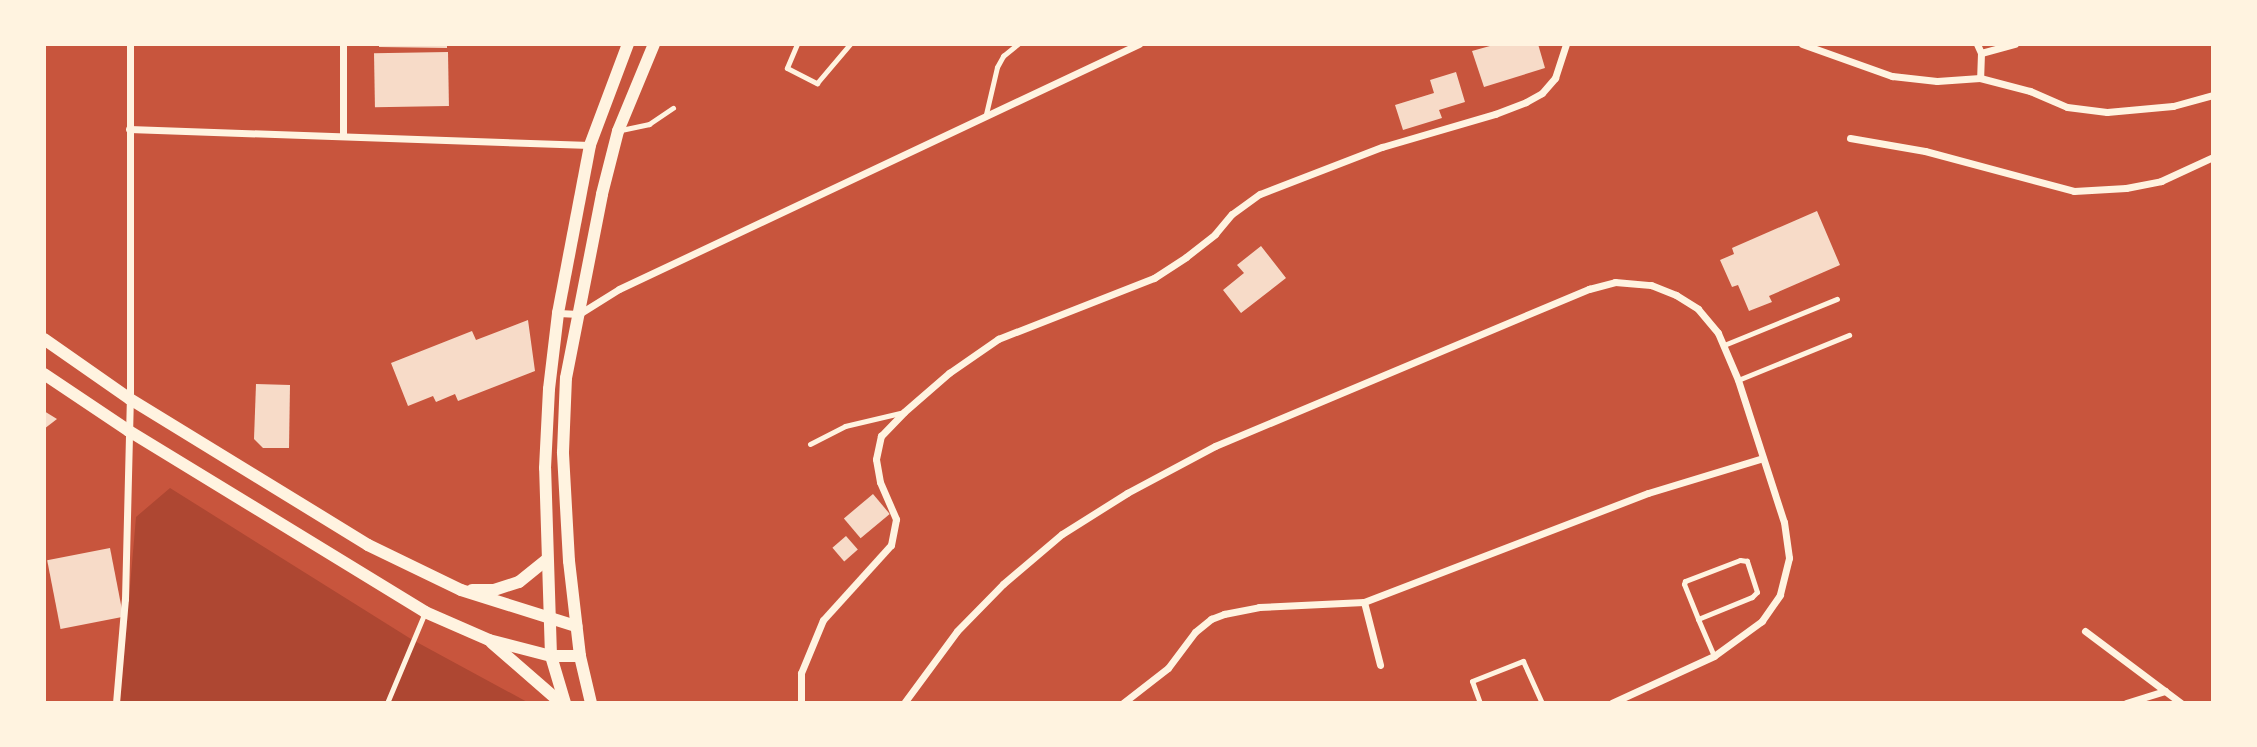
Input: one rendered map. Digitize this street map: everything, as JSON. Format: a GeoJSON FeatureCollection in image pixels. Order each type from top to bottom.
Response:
{"type":"FeatureCollection","features":[{"type":"Feature","properties":{"kind":"street"},"geometry":{"type":"LineString","coordinates":[[117,703],[124,625],[130,431],[130,44]]}},
{"type":"Feature","properties":{"kind":"street"},"geometry":{"type":"LineString","coordinates":[[343,44],[343,134]]}},
{"type":"Feature","properties":{"kind":"street"},"geometry":{"type":"LineString","coordinates":[[563,703],[551,656],[545,456],[558,313],[590,145],[628,44]]}},
{"type":"Feature","properties":{"kind":"street"},"geometry":{"type":"LineString","coordinates":[[591,703],[580,656],[569,561],[563,452],[566,378],[602,194],[618,131],[654,44]]}},
{"type":"Feature","properties":{"kind":"street"},"geometry":{"type":"LineString","coordinates":[[558,313],[579,314],[619,289],[1139,44]]}},
{"type":"Feature","properties":{"kind":"street"},"geometry":{"type":"LineString","coordinates":[[801,703],[801,673],[823,620],[891,545],[896,519],[880,482],[876,459],[881,436],[949,373],[998,339],[1154,278],[1186,257],[1215,234],[1232,214],[1260,194],[1382,147],[1495,114],[1526,102],[1542,93],[1555,78],[1566,44]]}},
{"type":"Feature","properties":{"kind":"street"},"geometry":{"type":"LineString","coordinates":[[1802,44],[1892,76],[1937,81],[1980,78],[2030,91],[2067,107],[2107,112],[2173,106],[2213,95]]}},
{"type":"Feature","properties":{"kind":"street"},"geometry":{"type":"LineString","coordinates":[[1977,44],[1981,53],[1980,78]]}},
{"type":"Feature","properties":{"kind":"street"},"geometry":{"type":"LineString","coordinates":[[1981,53],[2015,44]]}},
{"type":"Feature","properties":{"kind":"street"},"geometry":{"type":"LineString","coordinates":[[130,129],[343,134],[590,145]]}},
{"type":"Feature","properties":{"kind":"street"},"geometry":{"type":"LineString","coordinates":[[1850,138],[1924,151],[2074,191],[2126,188],[2161,181],[2213,157]]}},
{"type":"Feature","properties":{"kind":"street"},"geometry":{"type":"LineString","coordinates":[[904,703],[957,631],[1003,584],[1062,534],[1127,493],[1215,446],[1589,289],[1615,282],[1651,285],[1676,295],[1698,309],[1724,345],[1784,522],[1789,558],[1780,595],[1762,621],[1714,656],[1612,703]]}},
{"type":"Feature","properties":{"kind":"street"},"geometry":{"type":"LineString","coordinates":[[44,339],[130,399],[368,545],[461,590],[576,626]]}},
{"type":"Feature","properties":{"kind":"street"},"geometry":{"type":"LineString","coordinates":[[44,374],[130,431],[425,612],[489,640],[551,656],[580,656]]}},
{"type":"Feature","properties":{"kind":"street"},"geometry":{"type":"LineString","coordinates":[[1123,703],[1168,668],[1195,632],[1211,619],[1259,607],[1364,602],[1648,493],[1763,458]]}},
{"type":"Feature","properties":{"kind":"street"},"geometry":{"type":"LineString","coordinates":[[461,590],[494,590],[510,585],[526,577],[547,559]]}},
{"type":"Feature","properties":{"kind":"street"},"geometry":{"type":"LineString","coordinates":[[1364,602],[1380,665]]}},
{"type":"Feature","properties":{"kind":"street"},"geometry":{"type":"LineString","coordinates":[[2085,631],[2181,703]]}},
{"type":"Feature","properties":{"kind":"street"},"geometry":{"type":"LineString","coordinates":[[489,640],[563,703]]}},
{"type":"Feature","properties":{"kind":"street"},"geometry":{"type":"LineString","coordinates":[[2126,703],[2165,691]]}},
{"type":"Feature","properties":{"kind":"lane"},"geometry":{"type":"LineString","coordinates":[[797,44],[787,68],[817,83],[850,44]]}},
{"type":"Feature","properties":{"kind":"lane"},"geometry":{"type":"LineString","coordinates":[[986,114],[997,67],[1003,56],[1018,44]]}},
{"type":"Feature","properties":{"kind":"lane"},"geometry":{"type":"LineString","coordinates":[[618,131],[649,124],[673,108]]}},
{"type":"Feature","properties":{"kind":"lane"},"geometry":{"type":"LineString","coordinates":[[1724,345],[1837,299]]}},
{"type":"Feature","properties":{"kind":"lane"},"geometry":{"type":"LineString","coordinates":[[1738,380],[1849,335]]}},
{"type":"Feature","properties":{"kind":"lane"},"geometry":{"type":"LineString","coordinates":[[810,444],[845,426],[904,412]]}},
{"type":"Feature","properties":{"kind":"lane"},"geometry":{"type":"LineString","coordinates":[[1698,619],[1752,597],[1757,592],[1747,561],[1740,560],[1685,581],[1698,619],[1714,656]]}},
{"type":"Feature","properties":{"kind":"lane"},"geometry":{"type":"LineString","coordinates":[[387,703],[425,612]]}},
{"type":"Feature","properties":{"kind":"lane"},"geometry":{"type":"LineString","coordinates":[[1480,703],[1474,679],[1523,661],[1541,703]]}},
{"type":"Feature","properties":{"kind":"shaded area"},"geometry":{"type":"Polygon","coordinates":[[[170,488],[411,639],[529,703],[120,703],[136,517],[170,488]]]}},
{"type":"Feature","properties":{"kind":"building"},"geometry":{"type":"Polygon","coordinates":[[[379,44],[447,44],[447,48],[379,47],[379,44]]]}},
{"type":"Feature","properties":{"kind":"building"},"geometry":{"type":"Polygon","coordinates":[[[1497,44],[1538,44],[1545,68],[1484,87],[1472,51],[1497,44]]]}},
{"type":"Feature","properties":{"kind":"building"},"geometry":{"type":"Polygon","coordinates":[[[448,52],[449,106],[375,107],[374,53],[448,52]]]}},
{"type":"Feature","properties":{"kind":"building"},"geometry":{"type":"Polygon","coordinates":[[[1456,72],[1465,102],[1439,110],[1442,118],[1403,130],[1395,105],[1434,93],[1430,80],[1456,72]]]}},
{"type":"Feature","properties":{"kind":"building"},"geometry":{"type":"Polygon","coordinates":[[[1817,211],[1840,265],[1769,296],[1772,302],[1749,311],[1738,285],[1732,287],[1720,260],[1734,254],[1732,248],[1817,211]]]}},
{"type":"Feature","properties":{"kind":"building"},"geometry":{"type":"Polygon","coordinates":[[[1261,246],[1286,278],[1241,313],[1223,290],[1244,273],[1237,265],[1261,246]]]}},
{"type":"Feature","properties":{"kind":"building"},"geometry":{"type":"Polygon","coordinates":[[[528,320],[535,371],[458,401],[455,394],[436,402],[433,396],[408,406],[391,363],[472,331],[476,340],[528,320]]]}},
{"type":"Feature","properties":{"kind":"building"},"geometry":{"type":"Polygon","coordinates":[[[256,384],[290,385],[289,448],[263,448],[254,439],[256,384]]]}},
{"type":"Feature","properties":{"kind":"building"},"geometry":{"type":"Polygon","coordinates":[[[44,411],[57,419],[44,429],[44,411]]]}},
{"type":"Feature","properties":{"kind":"building"},"geometry":{"type":"Polygon","coordinates":[[[873,494],[890,514],[861,538],[844,518],[873,494]]]}},
{"type":"Feature","properties":{"kind":"building"},"geometry":{"type":"Polygon","coordinates":[[[846,536],[858,550],[844,561],[832,548],[846,536]]]}},
{"type":"Feature","properties":{"kind":"building"},"geometry":{"type":"Polygon","coordinates":[[[110,548],[123,617],[61,629],[47,560],[110,548]]]}}]}
